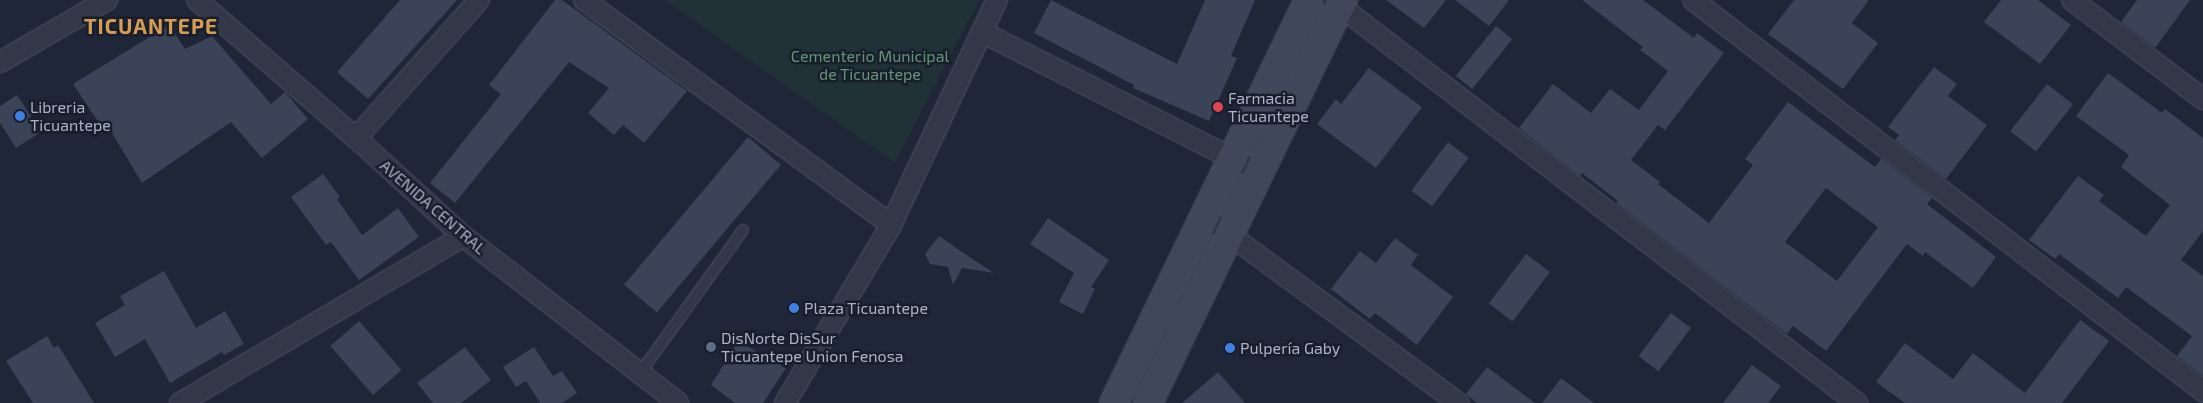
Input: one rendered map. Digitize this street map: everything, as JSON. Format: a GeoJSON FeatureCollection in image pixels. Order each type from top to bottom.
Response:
{"type":"FeatureCollection","features":[{"type":"Feature","properties":{"kind":"main road"},"geometry":{"type":"LineString","coordinates":[[1114,403],[1309,0]]}},
{"type":"Feature","properties":{"kind":"main road"},"geometry":{"type":"LineString","coordinates":[[1148,403],[1338,2]]}},
{"type":"Feature","properties":{"kind":"street"},"geometry":{"type":"LineString","coordinates":[[0,62],[107,0]]}},
{"type":"Feature","properties":{"kind":"street","name":"AVENIDA CENTRAL"},"geometry":{"type":"LineString","coordinates":[[197,0],[356,138],[464,236],[678,403]]}},
{"type":"Feature","properties":{"kind":"street"},"geometry":{"type":"LineString","coordinates":[[356,138],[479,0]]}},
{"type":"Feature","properties":{"kind":"street"},"geometry":{"type":"LineString","coordinates":[[584,0],[891,225]]}},
{"type":"Feature","properties":{"kind":"street"},"geometry":{"type":"LineString","coordinates":[[786,403],[891,225],[998,0]]}},
{"type":"Feature","properties":{"kind":"street"},"geometry":{"type":"LineString","coordinates":[[1693,0],[2203,391]]}},
{"type":"Feature","properties":{"kind":"street"},"geometry":{"type":"LineString","coordinates":[[2072,0],[2203,98]]}},
{"type":"Feature","properties":{"kind":"street"},"geometry":{"type":"LineString","coordinates":[[1338,2],[1856,403]]}},
{"type":"Feature","properties":{"kind":"street"},"geometry":{"type":"LineString","coordinates":[[982,32],[1259,172]]}},
{"type":"Feature","properties":{"kind":"street"},"geometry":{"type":"LineString","coordinates":[[1204,216],[1459,403]]}},
{"type":"Feature","properties":{"kind":"street"},"geometry":{"type":"LineString","coordinates":[[180,403],[464,236]]}},
{"type":"Feature","properties":{"kind":"lane"},"geometry":{"type":"LineString","coordinates":[[640,373],[743,230]]}},
{"type":"Feature","properties":{"kind":"green space","name":"Cementerio Municipal de Ticuantepe"},"geometry":{"type":"Polygon","coordinates":[[[665,0],[979,0],[895,163],[665,0]]]}},
{"type":"Feature","properties":{"kind":"building"},"geometry":{"type":"Polygon","coordinates":[[[400,0],[457,0],[368,99],[337,72],[400,0]]]}},
{"type":"Feature","properties":{"kind":"building"},"geometry":{"type":"Polygon","coordinates":[[[555,0],[562,0],[687,91],[644,143],[623,125],[614,135],[588,113],[609,88],[569,62],[455,203],[430,183],[501,94],[489,85],[555,0]]]}},
{"type":"Feature","properties":{"kind":"building"},"geometry":{"type":"Polygon","coordinates":[[[1051,0],[1177,64],[1205,0],[1255,0],[1231,56],[1237,58],[1209,121],[1133,88],[1134,85],[1034,33],[1051,0]]]}},
{"type":"Feature","properties":{"kind":"building"},"geometry":{"type":"Polygon","coordinates":[[[1386,0],[1446,0],[1424,28],[1386,0]]]}},
{"type":"Feature","properties":{"kind":"building"},"geometry":{"type":"Polygon","coordinates":[[[1455,0],[1509,0],[1489,26],[1455,0]]]}},
{"type":"Feature","properties":{"kind":"building"},"geometry":{"type":"Polygon","coordinates":[[[1582,0],[1643,0],[1694,38],[1697,33],[1724,53],[1665,130],[1658,125],[1631,160],[1660,182],[1658,184],[1709,223],[1753,165],[1745,159],[1788,102],[1875,167],[1881,159],[1932,198],[1927,204],[1996,257],[1973,288],[1925,252],[1923,256],[1907,244],[1826,351],[1793,326],[1787,334],[1616,203],[1618,201],[1582,173],[1580,176],[1519,128],[1553,84],[1591,113],[1610,89],[1639,110],[1668,71],[1640,50],[1643,47],[1582,0]],[[1826,188],[1785,242],[1837,281],[1878,227],[1826,188]]]}},
{"type":"Feature","properties":{"kind":"building"},"geometry":{"type":"Polygon","coordinates":[[[1794,0],[1869,0],[1852,23],[1878,43],[1843,89],[1768,34],[1794,0]]]}},
{"type":"Feature","properties":{"kind":"building"},"geometry":{"type":"Polygon","coordinates":[[[2001,0],[2038,0],[2071,25],[2040,64],[1984,22],[2001,0]]]}},
{"type":"Feature","properties":{"kind":"building"},"geometry":{"type":"Polygon","coordinates":[[[2137,0],[2190,0],[2155,48],[2121,22],[2137,0]]]}},
{"type":"Feature","properties":{"kind":"building"},"geometry":{"type":"Polygon","coordinates":[[[169,25],[185,49],[212,36],[271,104],[285,92],[308,119],[262,158],[231,122],[142,183],[106,123],[101,126],[73,84],[169,25]]]}},
{"type":"Feature","properties":{"kind":"building"},"geometry":{"type":"Polygon","coordinates":[[[1496,26],[1512,39],[1472,89],[1456,76],[1496,26]]]}},
{"type":"Feature","properties":{"kind":"building"},"geometry":{"type":"Polygon","coordinates":[[[1934,67],[1957,84],[1948,96],[1987,125],[1946,179],[1895,140],[1899,135],[1888,127],[1934,67]]]}},
{"type":"Feature","properties":{"kind":"building"},"geometry":{"type":"Polygon","coordinates":[[[1369,68],[1422,107],[1376,168],[1317,124],[1336,99],[1341,104],[1369,68]]]}},
{"type":"Feature","properties":{"kind":"building"},"geometry":{"type":"Polygon","coordinates":[[[2108,73],[2162,113],[2165,109],[2203,138],[2203,231],[2181,260],[2203,276],[2203,376],[2177,356],[2192,336],[2126,287],[2118,298],[2059,254],[2055,259],[2029,240],[2078,176],[2104,195],[2099,201],[2146,236],[2170,205],[2121,167],[2129,155],[2076,116],[2108,73]]]}},
{"type":"Feature","properties":{"kind":"building"},"geometry":{"type":"Polygon","coordinates":[[[2047,84],[2073,104],[2036,152],[2010,131],[2047,84]]]}},
{"type":"Feature","properties":{"kind":"building"},"geometry":{"type":"Polygon","coordinates":[[[17,95],[41,132],[16,148],[0,123],[0,106],[17,95]]]}},
{"type":"Feature","properties":{"kind":"building"},"geometry":{"type":"Polygon","coordinates":[[[748,137],[781,165],[657,312],[624,285],[748,137]]]}},
{"type":"Feature","properties":{"kind":"building"},"geometry":{"type":"Polygon","coordinates":[[[1448,142],[1469,158],[1432,206],[1411,191],[1448,142]]]}},
{"type":"Feature","properties":{"kind":"building"},"geometry":{"type":"Polygon","coordinates":[[[323,174],[340,197],[337,199],[362,235],[398,208],[419,237],[359,280],[331,242],[326,245],[291,197],[323,174]]]}},
{"type":"Feature","properties":{"kind":"building"},"geometry":{"type":"Polygon","coordinates":[[[1048,218],[1109,260],[1091,287],[1095,289],[1083,314],[1059,302],[1074,273],[1030,244],[1048,218]]]}},
{"type":"Feature","properties":{"kind":"building"},"geometry":{"type":"Polygon","coordinates":[[[939,236],[994,273],[962,268],[953,285],[948,267],[930,264],[925,254],[939,236]]]}},
{"type":"Feature","properties":{"kind":"building"},"geometry":{"type":"Polygon","coordinates":[[[1395,238],[1418,255],[1411,265],[1453,297],[1417,345],[1375,313],[1370,319],[1331,289],[1360,251],[1376,263],[1395,238]]]}},
{"type":"Feature","properties":{"kind":"building"},"geometry":{"type":"Polygon","coordinates":[[[1526,254],[1550,272],[1513,322],[1489,304],[1526,254]]]}},
{"type":"Feature","properties":{"kind":"building"},"geometry":{"type":"Polygon","coordinates":[[[164,271],[196,328],[225,311],[244,344],[224,355],[222,352],[170,383],[145,339],[115,357],[95,323],[125,305],[120,296],[164,271]]]}},
{"type":"Feature","properties":{"kind":"building"},"geometry":{"type":"Polygon","coordinates":[[[1671,313],[1691,328],[1658,371],[1639,356],[1671,313]]]}},
{"type":"Feature","properties":{"kind":"building"},"geometry":{"type":"Polygon","coordinates":[[[2080,320],[2109,341],[2062,403],[1905,403],[1876,382],[1905,343],[1953,379],[1973,353],[2025,393],[2080,320]]]}},
{"type":"Feature","properties":{"kind":"building"},"geometry":{"type":"Polygon","coordinates":[[[359,321],[402,370],[373,395],[330,346],[359,321]]]}},
{"type":"Feature","properties":{"kind":"building"},"geometry":{"type":"Polygon","coordinates":[[[47,336],[54,348],[58,345],[94,403],[33,403],[6,361],[47,336]]]}},
{"type":"Feature","properties":{"kind":"building"},"geometry":{"type":"Polygon","coordinates":[[[738,341],[786,368],[763,403],[735,403],[711,385],[738,341]]]}},
{"type":"Feature","properties":{"kind":"building"},"geometry":{"type":"Polygon","coordinates":[[[465,347],[491,380],[461,403],[433,403],[417,383],[465,347]]]}},
{"type":"Feature","properties":{"kind":"building"},"geometry":{"type":"Polygon","coordinates":[[[534,347],[553,376],[562,371],[577,393],[562,403],[540,403],[526,381],[516,387],[503,367],[534,347]]]}},
{"type":"Feature","properties":{"kind":"building"},"geometry":{"type":"Polygon","coordinates":[[[1752,365],[1781,386],[1768,403],[1723,403],[1752,365]]]}},
{"type":"Feature","properties":{"kind":"building"},"geometry":{"type":"Polygon","coordinates":[[[1487,367],[1535,403],[1477,403],[1466,394],[1487,367]]]}},
{"type":"Feature","properties":{"kind":"building"},"geometry":{"type":"Polygon","coordinates":[[[1218,372],[1245,403],[1182,403],[1218,372]]]}},
{"type":"Feature","properties":{"kind":"building"},"geometry":{"type":"Polygon","coordinates":[[[1561,378],[1594,403],[1542,403],[1561,378]]]}},
{"type":"Feature","properties":{"kind":"place","name":"Farmacia Ticuantepe"},"geometry":{"type":"Point","coordinates":[1218,107]}},
{"type":"Feature","properties":{"kind":"place","name":"Libreria Ticuantepe"},"geometry":{"type":"Point","coordinates":[20,116]}},
{"type":"Feature","properties":{"kind":"place","name":"Plaza Ticuantepe"},"geometry":{"type":"Point","coordinates":[794,308]}},
{"type":"Feature","properties":{"kind":"place","name":"DisNorte DisSur Ticuantepe Union Fenosa"},"geometry":{"type":"Point","coordinates":[711,347]}},
{"type":"Feature","properties":{"kind":"place","name":"Pulpería Gaby"},"geometry":{"type":"Point","coordinates":[1230,348]}},
{"type":"Feature","properties":{"kind":"district","name":"TICUANTEPE"},"geometry":{"type":"Point","coordinates":[151,26]}}]}
